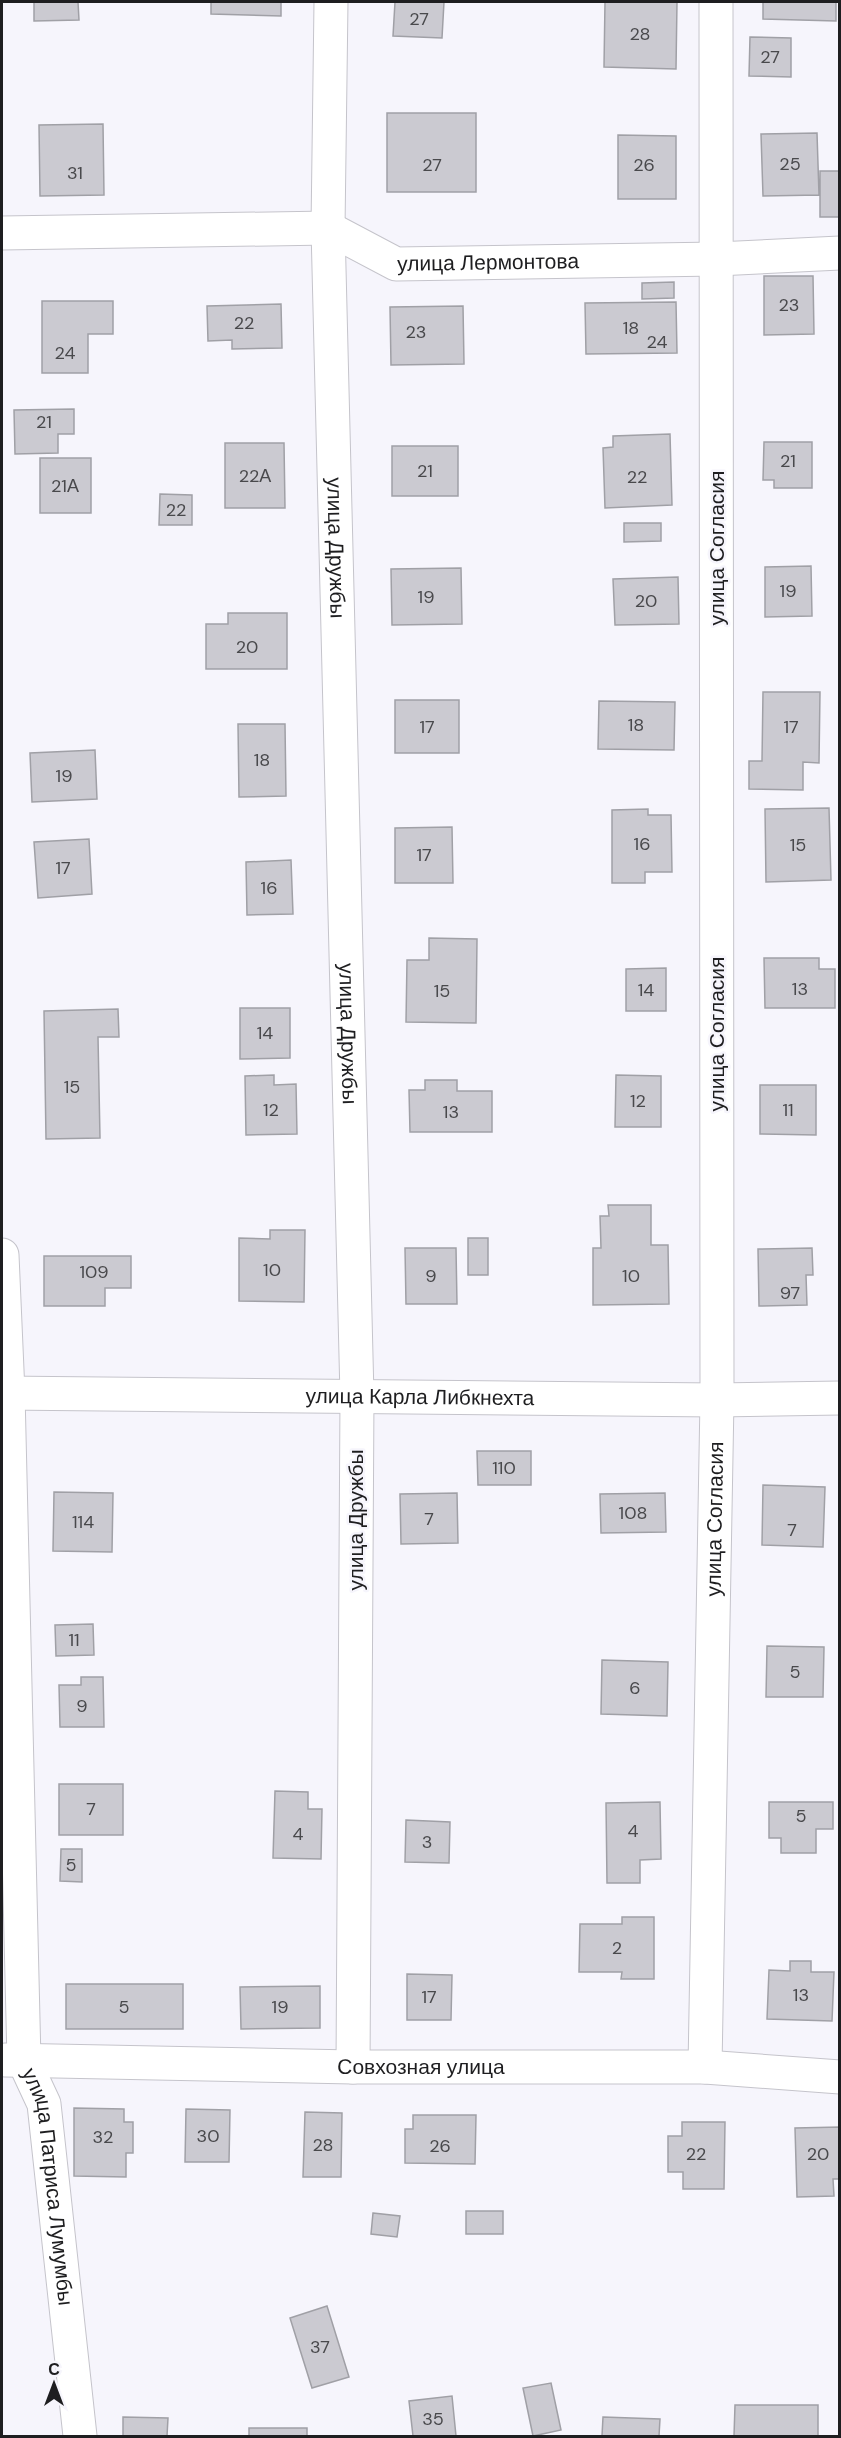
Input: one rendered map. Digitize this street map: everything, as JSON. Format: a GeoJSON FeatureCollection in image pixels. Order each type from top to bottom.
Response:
{"type":"FeatureCollection","features":[{"type":"Feature","properties":{"kind":"street","name":"улица Дружбы"},"geometry":{"type":"LineString","coordinates":[[331,2],[328,228],[357,1396],[353,2067]]}},
{"type":"Feature","properties":{"kind":"street","name":"улица Согласия"},"geometry":{"type":"LineString","coordinates":[[705,2067],[717,1400],[716,2]]}},
{"type":"Feature","properties":{"kind":"street","name":"улица Лермонтова"},"geometry":{"type":"LineString","coordinates":[[2,232],[328,228],[396,264],[717,259],[840,253]]}},
{"type":"Feature","properties":{"kind":"street","name":"улица Патриса Лумумбы"},"geometry":{"type":"LineString","coordinates":[[2,1255],[13,2060],[44,2104],[80,2436]]}},
{"type":"Feature","properties":{"kind":"street","name":"улица Карла Либкнехта"},"geometry":{"type":"LineString","coordinates":[[5,1393],[717,1400],[840,1398]]}},
{"type":"Feature","properties":{"kind":"street","name":"Совхозная улица"},"geometry":{"type":"LineString","coordinates":[[13,2060],[353,2067],[705,2067],[840,2077]]}},
{"type":"Feature","properties":{"kind":"building"},"geometry":{"type":"Polygon","coordinates":[[[34,2],[78,2],[79,20],[34,21],[34,2]]]}},
{"type":"Feature","properties":{"kind":"building"},"geometry":{"type":"Polygon","coordinates":[[[211,2],[281,2],[281,16],[211,14],[211,2]]]}},
{"type":"Feature","properties":{"kind":"building"},"geometry":{"type":"Polygon","coordinates":[[[395,2],[444,2],[442,38],[393,36],[395,2]]]}},
{"type":"Feature","properties":{"kind":"building"},"geometry":{"type":"Polygon","coordinates":[[[605,2],[677,2],[676,69],[604,67],[605,2]]]}},
{"type":"Feature","properties":{"kind":"building"},"geometry":{"type":"Polygon","coordinates":[[[763,2],[836,2],[836,21],[763,19],[763,2]]]}},
{"type":"Feature","properties":{"kind":"building"},"geometry":{"type":"Polygon","coordinates":[[[750,37],[791,38],[791,77],[749,76],[750,37]]]}},
{"type":"Feature","properties":{"kind":"building"},"geometry":{"type":"Polygon","coordinates":[[[387,113],[476,113],[476,192],[387,192],[387,113]]]}},
{"type":"Feature","properties":{"kind":"building"},"geometry":{"type":"Polygon","coordinates":[[[103,124],[104,195],[40,196],[39,125],[103,124]]]}},
{"type":"Feature","properties":{"kind":"building"},"geometry":{"type":"Polygon","coordinates":[[[817,133],[819,195],[763,196],[761,134],[817,133]]]}},
{"type":"Feature","properties":{"kind":"building"},"geometry":{"type":"Polygon","coordinates":[[[618,135],[676,136],[676,199],[618,199],[618,135]]]}},
{"type":"Feature","properties":{"kind":"building"},"geometry":{"type":"Polygon","coordinates":[[[820,171],[840,171],[840,217],[820,217],[820,171]]]}},
{"type":"Feature","properties":{"kind":"building"},"geometry":{"type":"Polygon","coordinates":[[[764,276],[813,276],[814,334],[764,335],[764,276]]]}},
{"type":"Feature","properties":{"kind":"building"},"geometry":{"type":"Polygon","coordinates":[[[674,282],[674,298],[642,299],[642,283],[674,282]]]}},
{"type":"Feature","properties":{"kind":"building"},"geometry":{"type":"Polygon","coordinates":[[[42,301],[113,301],[113,334],[88,334],[88,373],[42,373],[42,301]]]}},
{"type":"Feature","properties":{"kind":"building"},"geometry":{"type":"Polygon","coordinates":[[[676,302],[677,353],[586,354],[585,303],[676,302]]]}},
{"type":"Feature","properties":{"kind":"building"},"geometry":{"type":"Polygon","coordinates":[[[281,304],[282,348],[232,349],[232,340],[208,341],[207,306],[281,304]]]}},
{"type":"Feature","properties":{"kind":"building"},"geometry":{"type":"Polygon","coordinates":[[[463,306],[464,364],[391,365],[390,307],[463,306]]]}},
{"type":"Feature","properties":{"kind":"building"},"geometry":{"type":"Polygon","coordinates":[[[74,409],[74,434],[58,434],[58,453],[15,454],[14,410],[74,409]]]}},
{"type":"Feature","properties":{"kind":"building"},"geometry":{"type":"Polygon","coordinates":[[[670,434],[672,505],[605,508],[603,448],[613,447],[613,436],[670,434]]]}},
{"type":"Feature","properties":{"kind":"building"},"geometry":{"type":"Polygon","coordinates":[[[764,442],[812,442],[812,488],[774,488],[774,480],[763,480],[764,442]]]}},
{"type":"Feature","properties":{"kind":"building"},"geometry":{"type":"Polygon","coordinates":[[[225,443],[284,443],[285,508],[225,508],[225,443]]]}},
{"type":"Feature","properties":{"kind":"building"},"geometry":{"type":"Polygon","coordinates":[[[392,446],[458,446],[458,496],[392,496],[392,446]]]}},
{"type":"Feature","properties":{"kind":"building"},"geometry":{"type":"Polygon","coordinates":[[[40,458],[91,458],[91,513],[40,513],[40,458]]]}},
{"type":"Feature","properties":{"kind":"building"},"geometry":{"type":"Polygon","coordinates":[[[160,494],[192,495],[192,525],[159,525],[160,494]]]}},
{"type":"Feature","properties":{"kind":"building"},"geometry":{"type":"Polygon","coordinates":[[[624,523],[661,523],[661,541],[624,542],[624,523]]]}},
{"type":"Feature","properties":{"kind":"building"},"geometry":{"type":"Polygon","coordinates":[[[811,566],[812,616],[765,617],[765,567],[811,566]]]}},
{"type":"Feature","properties":{"kind":"building"},"geometry":{"type":"Polygon","coordinates":[[[461,568],[462,624],[392,625],[391,569],[461,568]]]}},
{"type":"Feature","properties":{"kind":"building"},"geometry":{"type":"Polygon","coordinates":[[[678,577],[679,624],[615,625],[613,579],[678,577]]]}},
{"type":"Feature","properties":{"kind":"building"},"geometry":{"type":"Polygon","coordinates":[[[228,613],[287,613],[287,669],[206,669],[206,624],[228,624],[228,613]]]}},
{"type":"Feature","properties":{"kind":"building"},"geometry":{"type":"Polygon","coordinates":[[[763,692],[820,692],[819,763],[803,762],[803,790],[749,789],[749,761],[762,761],[763,692]]]}},
{"type":"Feature","properties":{"kind":"building"},"geometry":{"type":"Polygon","coordinates":[[[395,700],[459,700],[459,753],[395,753],[395,700]]]}},
{"type":"Feature","properties":{"kind":"building"},"geometry":{"type":"Polygon","coordinates":[[[599,701],[675,702],[674,750],[598,749],[599,701]]]}},
{"type":"Feature","properties":{"kind":"building"},"geometry":{"type":"Polygon","coordinates":[[[238,724],[285,724],[286,796],[239,797],[238,724]]]}},
{"type":"Feature","properties":{"kind":"building"},"geometry":{"type":"Polygon","coordinates":[[[95,750],[97,799],[32,802],[30,753],[95,750]]]}},
{"type":"Feature","properties":{"kind":"building"},"geometry":{"type":"Polygon","coordinates":[[[829,808],[831,880],[766,882],[765,809],[829,808]]]}},
{"type":"Feature","properties":{"kind":"building"},"geometry":{"type":"Polygon","coordinates":[[[648,809],[648,815],[671,815],[672,872],[645,872],[645,883],[612,883],[612,810],[648,809]]]}},
{"type":"Feature","properties":{"kind":"building"},"geometry":{"type":"Polygon","coordinates":[[[452,827],[453,883],[395,883],[395,828],[452,827]]]}},
{"type":"Feature","properties":{"kind":"building"},"geometry":{"type":"Polygon","coordinates":[[[89,839],[92,894],[38,898],[34,842],[89,839]]]}},
{"type":"Feature","properties":{"kind":"building"},"geometry":{"type":"Polygon","coordinates":[[[291,860],[293,914],[247,915],[246,862],[291,860]]]}},
{"type":"Feature","properties":{"kind":"building"},"geometry":{"type":"Polygon","coordinates":[[[429,938],[477,939],[476,1023],[406,1022],[407,960],[429,960],[429,938]]]}},
{"type":"Feature","properties":{"kind":"building"},"geometry":{"type":"Polygon","coordinates":[[[764,958],[819,958],[819,969],[835,969],[835,1008],[765,1008],[764,958]]]}},
{"type":"Feature","properties":{"kind":"building"},"geometry":{"type":"Polygon","coordinates":[[[666,968],[666,1011],[626,1011],[626,969],[666,968]]]}},
{"type":"Feature","properties":{"kind":"building"},"geometry":{"type":"Polygon","coordinates":[[[240,1008],[290,1008],[290,1058],[240,1059],[240,1008]]]}},
{"type":"Feature","properties":{"kind":"building"},"geometry":{"type":"Polygon","coordinates":[[[118,1009],[119,1037],[98,1037],[100,1138],[46,1139],[44,1011],[118,1009]]]}},
{"type":"Feature","properties":{"kind":"building"},"geometry":{"type":"Polygon","coordinates":[[[274,1075],[274,1085],[296,1084],[297,1134],[246,1135],[245,1076],[274,1075]]]}},
{"type":"Feature","properties":{"kind":"building"},"geometry":{"type":"Polygon","coordinates":[[[616,1075],[661,1076],[661,1127],[615,1127],[616,1075]]]}},
{"type":"Feature","properties":{"kind":"building"},"geometry":{"type":"Polygon","coordinates":[[[425,1080],[457,1080],[457,1091],[492,1091],[492,1132],[410,1132],[409,1090],[425,1090],[425,1080]]]}},
{"type":"Feature","properties":{"kind":"building"},"geometry":{"type":"Polygon","coordinates":[[[760,1085],[816,1085],[816,1135],[760,1134],[760,1085]]]}},
{"type":"Feature","properties":{"kind":"building"},"geometry":{"type":"Polygon","coordinates":[[[608,1205],[651,1205],[651,1245],[668,1245],[669,1304],[593,1305],[593,1248],[601,1248],[600,1216],[609,1216],[608,1205]]]}},
{"type":"Feature","properties":{"kind":"building"},"geometry":{"type":"Polygon","coordinates":[[[270,1230],[305,1230],[304,1302],[239,1301],[239,1238],[270,1239],[270,1230]]]}},
{"type":"Feature","properties":{"kind":"building"},"geometry":{"type":"Polygon","coordinates":[[[468,1238],[488,1238],[488,1275],[468,1275],[468,1238]]]}},
{"type":"Feature","properties":{"kind":"building"},"geometry":{"type":"Polygon","coordinates":[[[405,1248],[456,1248],[457,1304],[406,1304],[405,1248]]]}},
{"type":"Feature","properties":{"kind":"building"},"geometry":{"type":"Polygon","coordinates":[[[812,1248],[813,1275],[806,1275],[807,1305],[759,1306],[758,1249],[812,1248]]]}},
{"type":"Feature","properties":{"kind":"building"},"geometry":{"type":"Polygon","coordinates":[[[44,1256],[131,1256],[131,1288],[105,1288],[105,1306],[44,1306],[44,1256]]]}},
{"type":"Feature","properties":{"kind":"building"},"geometry":{"type":"Polygon","coordinates":[[[477,1451],[531,1451],[531,1485],[478,1485],[477,1451]]]}},
{"type":"Feature","properties":{"kind":"building"},"geometry":{"type":"Polygon","coordinates":[[[763,1485],[825,1487],[823,1547],[762,1545],[763,1485]]]}},
{"type":"Feature","properties":{"kind":"building"},"geometry":{"type":"Polygon","coordinates":[[[54,1492],[113,1493],[112,1552],[53,1551],[54,1492]]]}},
{"type":"Feature","properties":{"kind":"building"},"geometry":{"type":"Polygon","coordinates":[[[457,1493],[458,1543],[401,1544],[400,1494],[457,1493]]]}},
{"type":"Feature","properties":{"kind":"building"},"geometry":{"type":"Polygon","coordinates":[[[665,1493],[666,1532],[601,1533],[600,1494],[665,1493]]]}},
{"type":"Feature","properties":{"kind":"building"},"geometry":{"type":"Polygon","coordinates":[[[93,1624],[94,1655],[56,1656],[55,1625],[93,1624]]]}},
{"type":"Feature","properties":{"kind":"building"},"geometry":{"type":"Polygon","coordinates":[[[767,1646],[824,1647],[823,1697],[766,1697],[767,1646]]]}},
{"type":"Feature","properties":{"kind":"building"},"geometry":{"type":"Polygon","coordinates":[[[602,1660],[668,1662],[667,1716],[601,1714],[602,1660]]]}},
{"type":"Feature","properties":{"kind":"building"},"geometry":{"type":"Polygon","coordinates":[[[81,1677],[103,1677],[104,1727],[60,1727],[59,1685],[81,1685],[81,1677]]]}},
{"type":"Feature","properties":{"kind":"building"},"geometry":{"type":"Polygon","coordinates":[[[59,1784],[123,1784],[123,1835],[59,1835],[59,1784]]]}},
{"type":"Feature","properties":{"kind":"building"},"geometry":{"type":"Polygon","coordinates":[[[275,1791],[308,1792],[308,1809],[322,1809],[321,1859],[273,1858],[275,1791]]]}},
{"type":"Feature","properties":{"kind":"building"},"geometry":{"type":"Polygon","coordinates":[[[660,1802],[661,1859],[640,1860],[640,1883],[607,1883],[606,1803],[660,1802]]]}},
{"type":"Feature","properties":{"kind":"building"},"geometry":{"type":"Polygon","coordinates":[[[769,1802],[833,1802],[833,1829],[816,1829],[816,1853],[781,1853],[781,1838],[769,1838],[769,1802]]]}},
{"type":"Feature","properties":{"kind":"building"},"geometry":{"type":"Polygon","coordinates":[[[406,1820],[450,1822],[449,1863],[405,1862],[406,1820]]]}},
{"type":"Feature","properties":{"kind":"building"},"geometry":{"type":"Polygon","coordinates":[[[61,1849],[82,1849],[82,1882],[60,1881],[61,1849]]]}},
{"type":"Feature","properties":{"kind":"building"},"geometry":{"type":"Polygon","coordinates":[[[622,1917],[654,1917],[654,1979],[621,1979],[622,1972],[579,1972],[580,1924],[622,1924],[622,1917]]]}},
{"type":"Feature","properties":{"kind":"building"},"geometry":{"type":"Polygon","coordinates":[[[790,1961],[811,1961],[811,1972],[834,1972],[832,2021],[767,2019],[769,1970],[790,1971],[790,1961]]]}},
{"type":"Feature","properties":{"kind":"building"},"geometry":{"type":"Polygon","coordinates":[[[407,1974],[452,1975],[451,2020],[407,2020],[407,1974]]]}},
{"type":"Feature","properties":{"kind":"building"},"geometry":{"type":"Polygon","coordinates":[[[66,1984],[183,1984],[183,2029],[66,2029],[66,1984]]]}},
{"type":"Feature","properties":{"kind":"building"},"geometry":{"type":"Polygon","coordinates":[[[320,1986],[320,2028],[241,2029],[240,1987],[320,1986]]]}},
{"type":"Feature","properties":{"kind":"building"},"geometry":{"type":"Polygon","coordinates":[[[74,2108],[124,2109],[124,2122],[133,2122],[133,2153],[126,2153],[126,2177],[74,2176],[74,2108]]]}},
{"type":"Feature","properties":{"kind":"building"},"geometry":{"type":"Polygon","coordinates":[[[186,2109],[230,2110],[229,2162],[185,2162],[186,2109]]]}},
{"type":"Feature","properties":{"kind":"building"},"geometry":{"type":"Polygon","coordinates":[[[305,2112],[342,2113],[341,2177],[303,2177],[305,2112]]]}},
{"type":"Feature","properties":{"kind":"building"},"geometry":{"type":"Polygon","coordinates":[[[413,2115],[476,2115],[475,2164],[405,2163],[405,2129],[413,2129],[413,2115]]]}},
{"type":"Feature","properties":{"kind":"building"},"geometry":{"type":"Polygon","coordinates":[[[682,2122],[725,2122],[724,2189],[683,2189],[683,2172],[668,2172],[668,2136],[682,2136],[682,2122]]]}},
{"type":"Feature","properties":{"kind":"building"},"geometry":{"type":"Polygon","coordinates":[[[840,2127],[840,2179],[833,2179],[834,2196],[797,2197],[795,2128],[840,2127]]]}},
{"type":"Feature","properties":{"kind":"building"},"geometry":{"type":"Polygon","coordinates":[[[466,2211],[503,2211],[503,2234],[466,2234],[466,2211]]]}},
{"type":"Feature","properties":{"kind":"building"},"geometry":{"type":"Polygon","coordinates":[[[373,2213],[400,2216],[397,2237],[371,2234],[373,2213]]]}},
{"type":"Feature","properties":{"kind":"building"},"geometry":{"type":"Polygon","coordinates":[[[327,2306],[349,2377],[312,2388],[290,2318],[327,2306]]]}},
{"type":"Feature","properties":{"kind":"building"},"geometry":{"type":"Polygon","coordinates":[[[551,2383],[561,2430],[533,2436],[523,2388],[551,2383]]]}},
{"type":"Feature","properties":{"kind":"building"},"geometry":{"type":"Polygon","coordinates":[[[452,2396],[456,2436],[413,2436],[409,2401],[452,2396]]]}},
{"type":"Feature","properties":{"kind":"building"},"geometry":{"type":"Polygon","coordinates":[[[735,2405],[818,2405],[818,2436],[734,2436],[735,2405]]]}},
{"type":"Feature","properties":{"kind":"building"},"geometry":{"type":"Polygon","coordinates":[[[123,2417],[168,2418],[167,2436],[123,2436],[123,2417]]]}},
{"type":"Feature","properties":{"kind":"building"},"geometry":{"type":"Polygon","coordinates":[[[603,2417],[660,2419],[659,2436],[602,2436],[603,2417]]]}},
{"type":"Feature","properties":{"kind":"building"},"geometry":{"type":"Polygon","coordinates":[[[249,2428],[307,2428],[307,2436],[249,2436],[249,2428]]]}}]}
